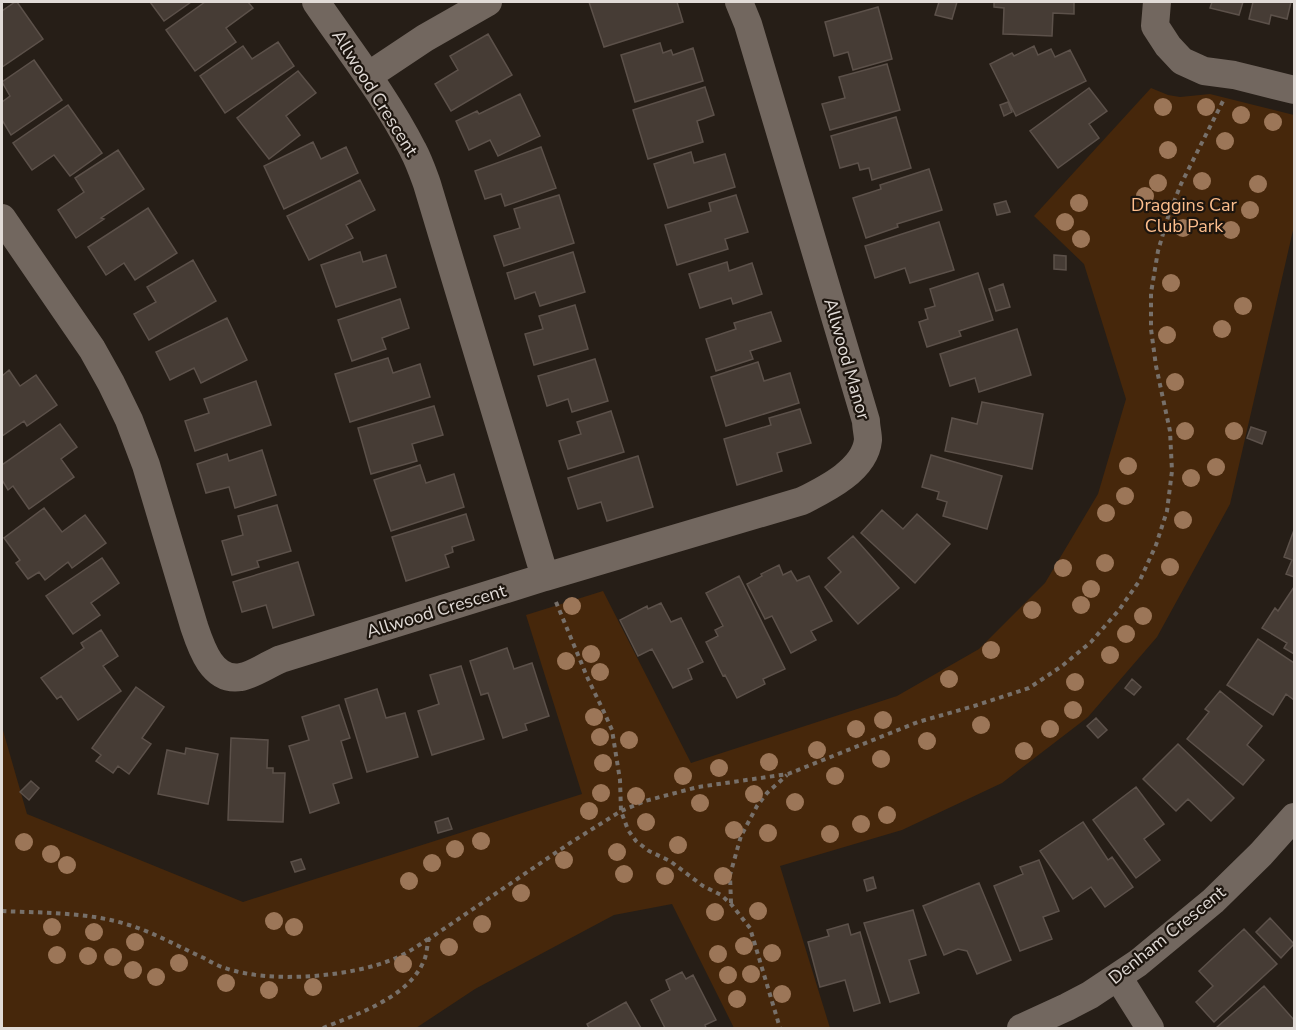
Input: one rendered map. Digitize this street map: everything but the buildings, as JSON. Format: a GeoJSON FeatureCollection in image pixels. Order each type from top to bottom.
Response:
{"type":"FeatureCollection","features":[{"type":"Feature","properties":{"kind":"street","name":"Allwood Crescent"},"geometry":{"type":"LineString","coordinates":[[2,218],[92,349],[129,420],[146,465],[202,650],[213,667],[228,676],[242,677],[281,659],[556,573],[427,184],[414,152],[368,76],[316,2]]}},
{"type":"Feature","properties":{"kind":"street"},"geometry":{"type":"LineString","coordinates":[[368,76],[425,38],[488,2]]}},
{"type":"Feature","properties":{"kind":"street","name":"Allwood Manor"},"geometry":{"type":"LineString","coordinates":[[556,573],[802,501],[845,476],[861,458],[868,441],[866,421],[748,24],[739,2]]}},
{"type":"Feature","properties":{"kind":"street"},"geometry":{"type":"LineString","coordinates":[[1156,2],[1155,26],[1168,46],[1182,61],[1204,71],[1234,75],[1294,90]]}},
{"type":"Feature","properties":{"kind":"street","name":"Denham Crescent"},"geometry":{"type":"LineString","coordinates":[[1021,1029],[1090,995],[1138,963],[1213,901],[1261,854],[1294,817]]}},
{"type":"Feature","properties":{"kind":"street"},"geometry":{"type":"LineString","coordinates":[[1118,977],[1150,1029]]}},
{"type":"Feature","properties":{"kind":"path"},"geometry":{"type":"LineString","coordinates":[[2,911],[88,917],[127,924],[153,933],[226,968],[264,976],[301,977],[362,969],[397,958],[429,939],[621,811],[645,801],[698,787],[788,774],[918,722],[1029,688],[1062,666],[1091,642],[1119,610],[1140,580],[1156,545],[1167,511],[1172,471],[1170,431],[1156,366],[1151,328],[1151,293],[1158,251],[1168,217],[1181,184],[1224,98]]}},
{"type":"Feature","properties":{"kind":"path"},"geometry":{"type":"LineString","coordinates":[[556,573],[573,595],[555,600],[612,730],[620,780],[621,811],[628,830],[649,851],[670,861],[703,886],[721,894],[750,928],[780,1029]]}},
{"type":"Feature","properties":{"kind":"path"},"geometry":{"type":"LineString","coordinates":[[731,904],[730,875],[741,836],[757,806],[767,793],[788,774]]}},
{"type":"Feature","properties":{"kind":"path"},"geometry":{"type":"LineString","coordinates":[[323,1029],[371,1008],[393,995],[412,979],[424,959],[429,939]]}},
{"type":"Feature","properties":{"kind":"green space","name":"Draggins Car Club Park"},"geometry":{"type":"Polygon","coordinates":[[[1151,88],[1180,97],[1210,94],[1294,115],[1294,226],[1230,504],[1157,637],[1088,717],[1002,783],[902,830],[780,866],[830,1028],[734,1028],[672,904],[614,915],[475,989],[416,1028],[2,1028],[2,727],[27,814],[243,902],[582,794],[526,615],[603,591],[691,763],[897,696],[979,649],[1045,583],[1098,494],[1126,399],[1084,264],[1034,216],[1151,88]]]}}]}
